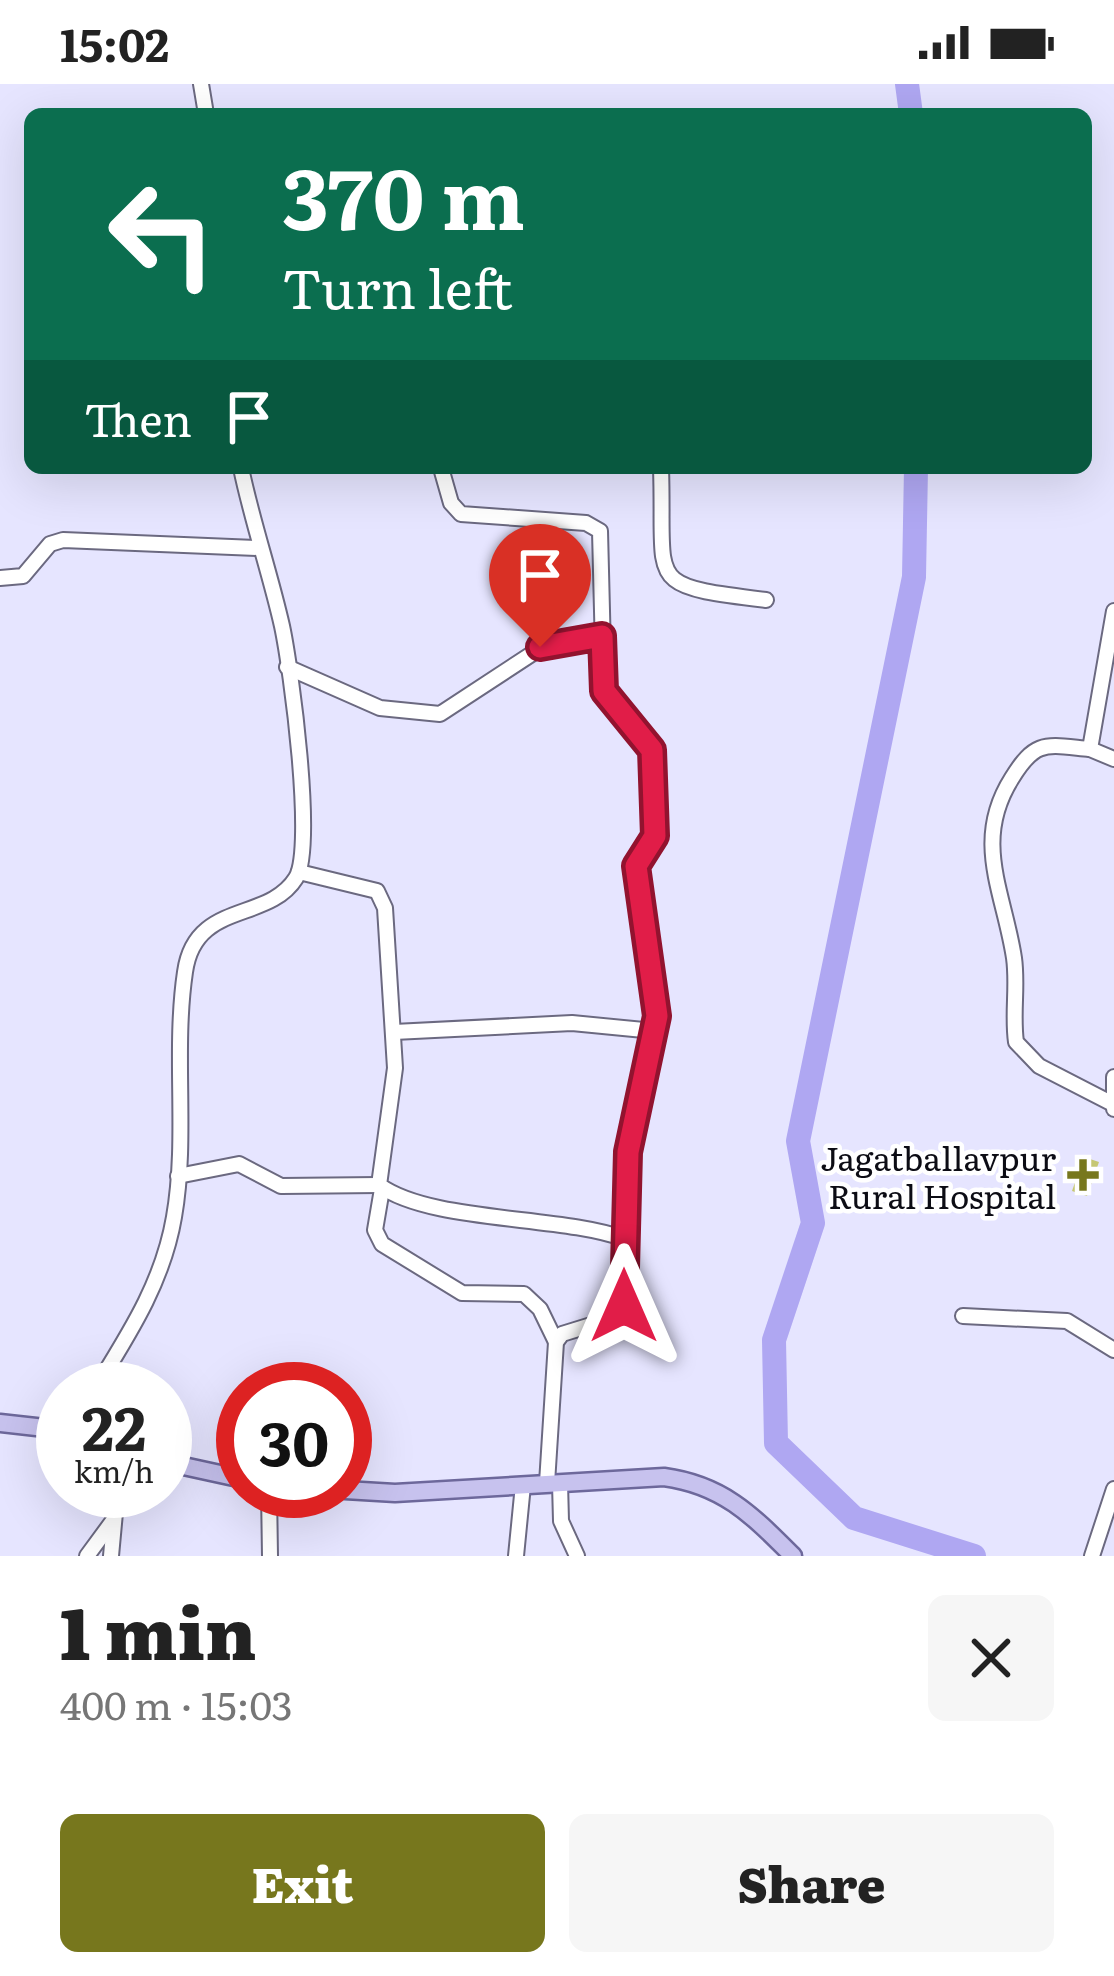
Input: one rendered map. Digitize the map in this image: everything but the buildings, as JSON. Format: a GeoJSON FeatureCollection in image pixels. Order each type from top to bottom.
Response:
{"type":"FeatureCollection","features":[{"type":"Feature","properties":{"kind":"main road"},"geometry":{"type":"LineString","coordinates":[[0,1423],[36,1427]]}},
{"type":"Feature","properties":{"kind":"main road"},"geometry":{"type":"LineString","coordinates":[[372,1492],[664,1477],[697,1481],[743,1506],[794,1556]]}},
{"type":"Feature","properties":{"kind":"street"},"geometry":{"type":"LineString","coordinates":[[111,1362],[155,1286],[173,1223],[181,1010],[189,951],[217,921],[287,888],[299,872],[303,793],[283,628],[257,548],[242,474]]}},
{"type":"Feature","properties":{"kind":"street"},"geometry":{"type":"LineString","coordinates":[[443,474],[451,503],[461,514],[586,524],[600,531],[604,691],[652,750],[655,836],[636,866],[656,992],[654,1031],[630,1136],[623,1311],[556,1342]]}},
{"type":"Feature","properties":{"kind":"street"},"geometry":{"type":"LineString","coordinates":[[662,474],[664,564],[672,582],[685,590],[766,600]]}},
{"type":"Feature","properties":{"kind":"street"},"geometry":{"type":"LineString","coordinates":[[0,578],[33,569],[50,544],[63,540],[257,548]]}},
{"type":"Feature","properties":{"kind":"street"},"geometry":{"type":"LineString","coordinates":[[1090,749],[1114,610]]}},
{"type":"Feature","properties":{"kind":"street"},"geometry":{"type":"LineString","coordinates":[[287,668],[380,708],[440,714],[550,641],[602,636]]}},
{"type":"Feature","properties":{"kind":"street"},"geometry":{"type":"LineString","coordinates":[[1114,760],[1090,749],[1040,746],[1027,754],[995,810],[989,854],[1014,958],[1016,1042],[1039,1066],[1114,1106],[1114,1077]]}},
{"type":"Feature","properties":{"kind":"street"},"geometry":{"type":"LineString","coordinates":[[299,872],[381,894],[395,1068],[376,1230],[382,1244],[461,1293],[524,1294],[540,1309],[556,1342],[554,1483],[561,1521],[577,1556]]}},
{"type":"Feature","properties":{"kind":"street"},"geometry":{"type":"LineString","coordinates":[[394,1032],[572,1023],[654,1031]]}},
{"type":"Feature","properties":{"kind":"street"},"geometry":{"type":"LineString","coordinates":[[178,1176],[239,1164],[281,1186],[381,1187],[625,1239]]}},
{"type":"Feature","properties":{"kind":"street"},"geometry":{"type":"LineString","coordinates":[[963,1316],[1060,1320],[1114,1350]]}},
{"type":"Feature","properties":{"kind":"street"},"geometry":{"type":"LineString","coordinates":[[516,1556],[523,1485]]}},
{"type":"Feature","properties":{"kind":"street"},"geometry":{"type":"LineString","coordinates":[[1092,1555],[1114,1489]]}},
{"type":"Feature","properties":{"kind":"street"},"geometry":{"type":"LineString","coordinates":[[269,1518],[270,1556]]}},
{"type":"Feature","properties":{"kind":"street"},"geometry":{"type":"LineString","coordinates":[[87,1556],[113,1520]]}},
{"type":"Feature","properties":{"kind":"street"},"geometry":{"type":"LineString","coordinates":[[111,1556],[113,1520]]}},
{"type":"Feature","properties":{"kind":"waterway"},"geometry":{"type":"LineString","coordinates":[[907,84],[910,108]]}},
{"type":"Feature","properties":{"kind":"waterway"},"geometry":{"type":"LineString","coordinates":[[916,474],[914,577],[798,1141],[813,1223],[774,1340],[776,1443],[854,1518],[974,1556]]}},
{"type":"Feature","properties":{"kind":"place","name":"Jagatballavpur Rural Hospital"},"geometry":{"type":"Point","coordinates":[1083,1175]}},
{"type":"Feature","properties":{"kind":"route"},"geometry":{"type":"LineString","coordinates":[[540,647],[550,641],[602,636],[604,691],[614,708],[649,740],[652,750],[655,836],[636,866],[657,1016],[628,1152],[624,1306]]}}]}
